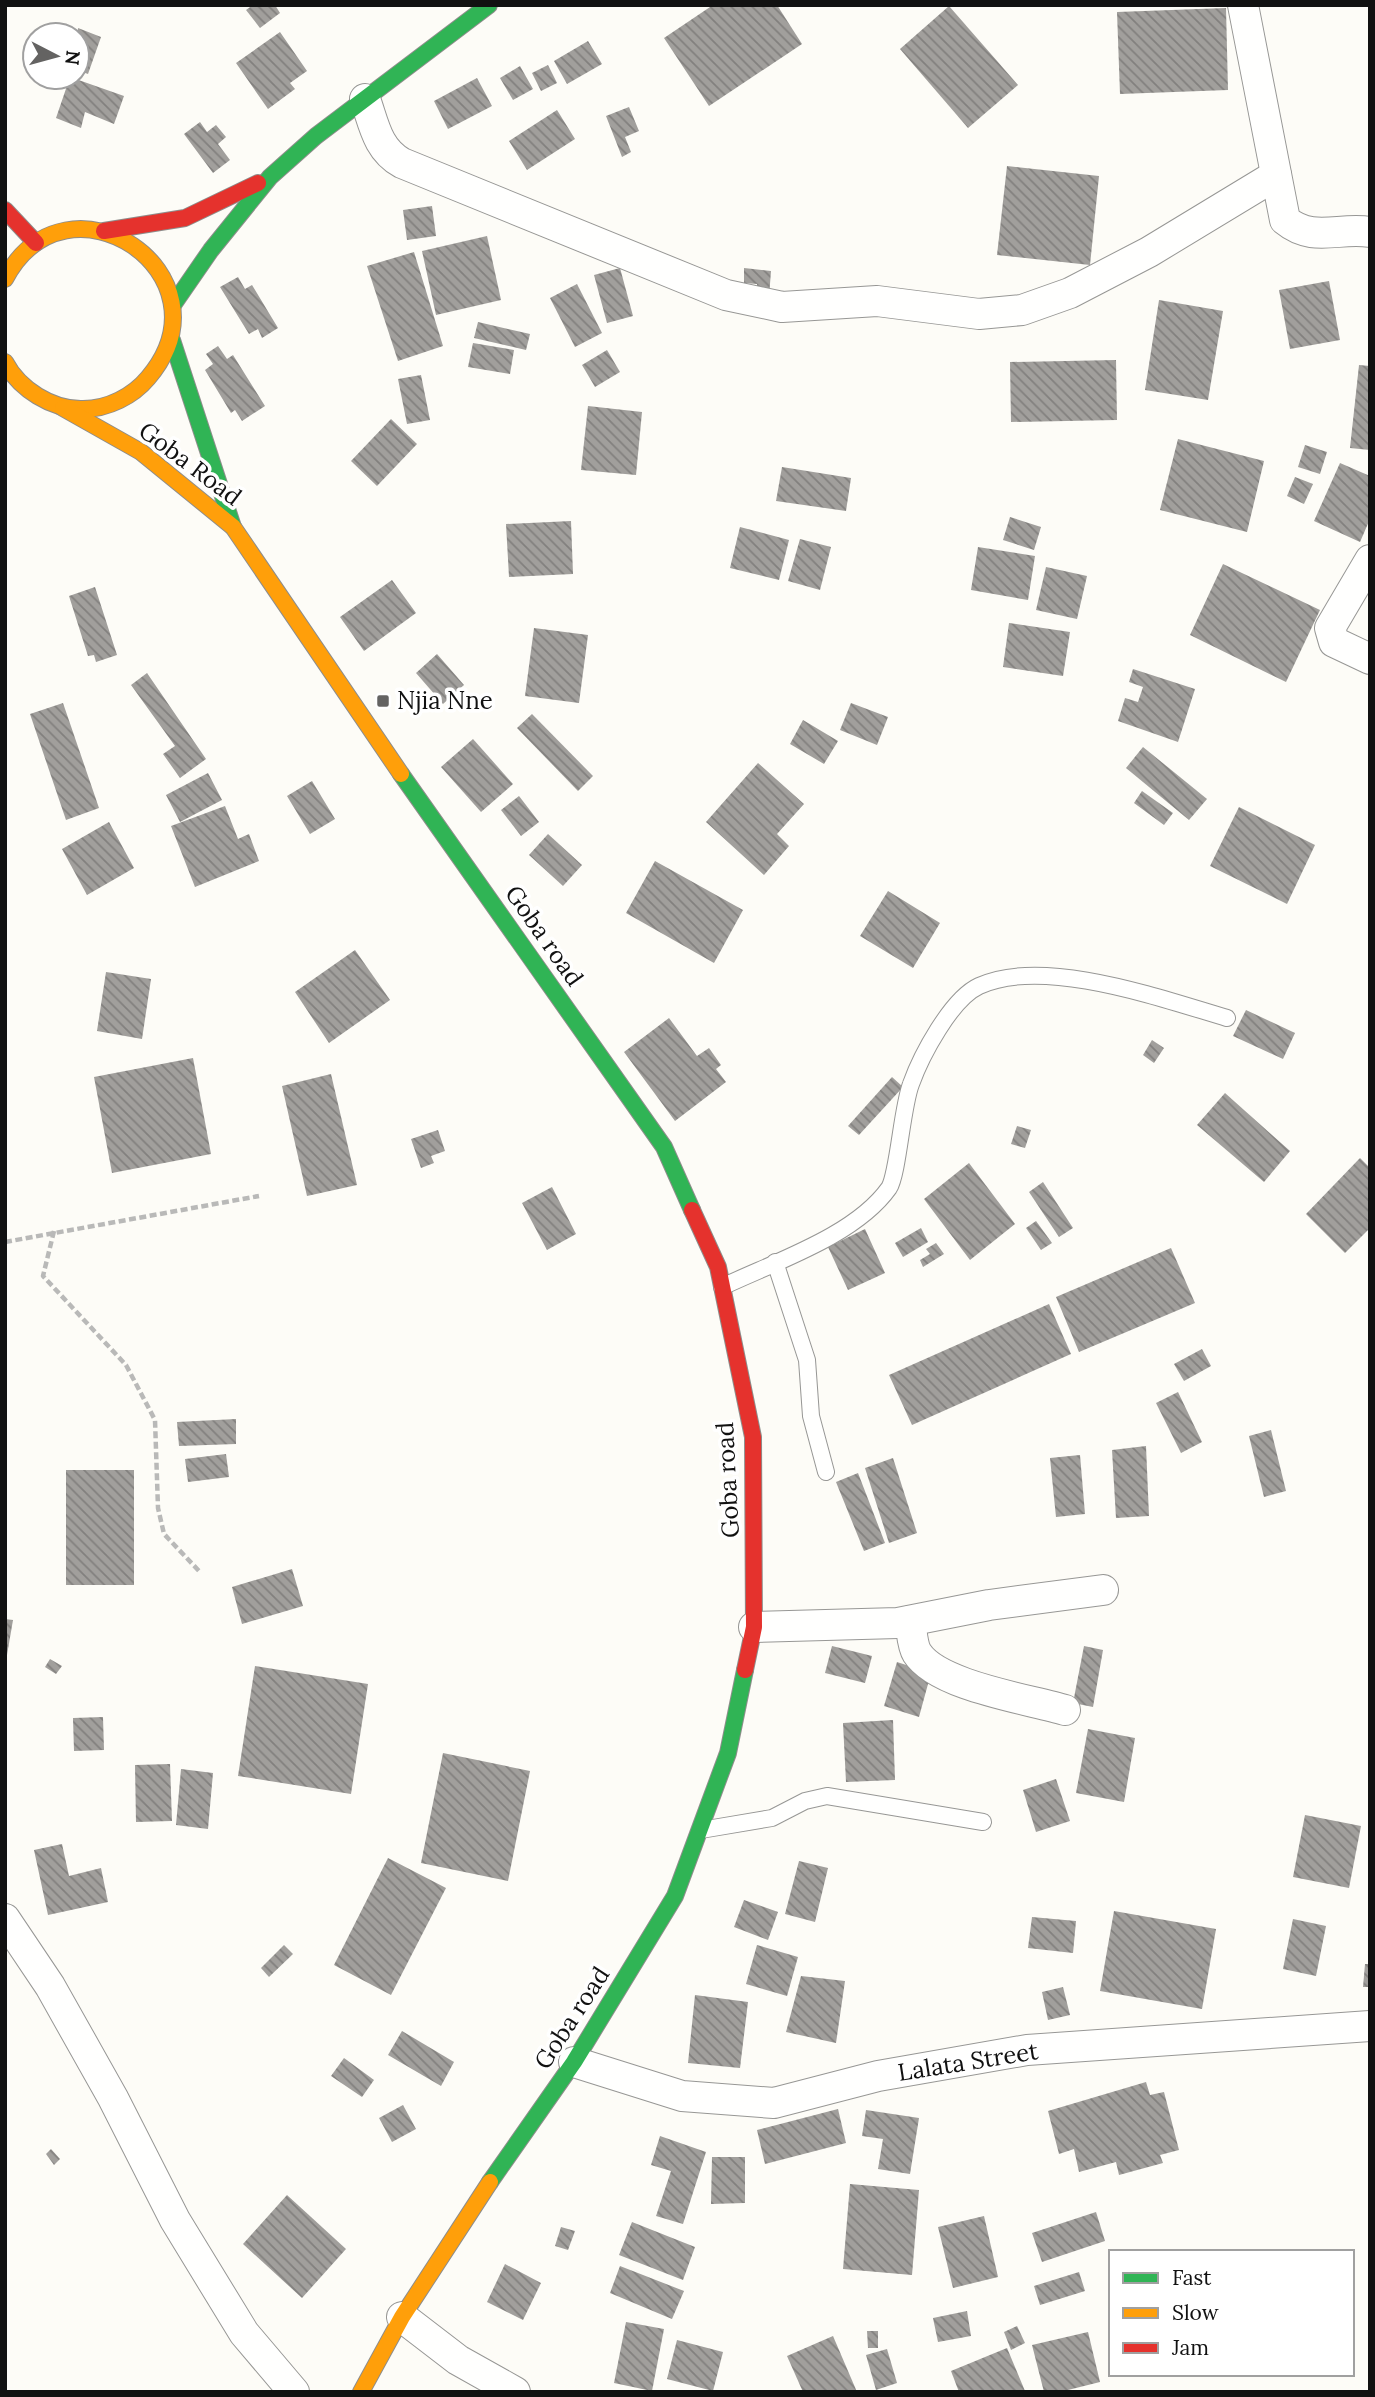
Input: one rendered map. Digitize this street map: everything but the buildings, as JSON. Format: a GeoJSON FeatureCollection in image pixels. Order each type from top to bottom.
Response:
{"type":"FeatureCollection","features":[{"type":"Feature","properties":{"kind":"street"},"geometry":{"type":"LineString","coordinates":[[173,305],[211,250],[270,177],[365,99],[489,5]]}},
{"type":"Feature","properties":{"kind":"street"},"geometry":{"type":"LineString","coordinates":[[1243,5],[1285,220],[1299,231],[1325,234],[1352,229],[1370,232]]}},
{"type":"Feature","properties":{"kind":"street"},"geometry":{"type":"LineString","coordinates":[[365,99],[380,142],[388,155],[402,163],[726,295],[782,307],[877,301],[979,314],[1023,310],[1070,293],[1149,252],[1276,175]]}},
{"type":"Feature","properties":{"kind":"street"},"geometry":{"type":"LineString","coordinates":[[5,279],[10,267],[36,243],[69,230],[104,232],[185,218],[270,177]]}},
{"type":"Feature","properties":{"kind":"street"},"geometry":{"type":"LineString","coordinates":[[5,210],[36,243]]}},
{"type":"Feature","properties":{"kind":"street"},"geometry":{"type":"LineString","coordinates":[[63,408],[99,409],[131,396],[157,372],[172,340],[173,305],[160,272],[136,246],[104,232]]}},
{"type":"Feature","properties":{"kind":"street","name":"Goba Road"},"geometry":{"type":"LineString","coordinates":[[172,340],[233,527]]}},
{"type":"Feature","properties":{"kind":"street"},"geometry":{"type":"LineString","coordinates":[[5,362],[32,393]]}},
{"type":"Feature","properties":{"kind":"street"},"geometry":{"type":"LineString","coordinates":[[5,390],[32,393]]}},
{"type":"Feature","properties":{"kind":"street","name":"Goba Road"},"geometry":{"type":"LineString","coordinates":[[32,393],[141,452],[233,527]]}},
{"type":"Feature","properties":{"kind":"street","name":"Goba road"},"geometry":{"type":"LineString","coordinates":[[233,527],[398,769],[664,1147],[718,1267],[753,1437],[754,1627],[728,1754],[675,1896],[574,2062],[518,2138],[402,2317],[361,2392]]}},
{"type":"Feature","properties":{"kind":"street"},"geometry":{"type":"LineString","coordinates":[[1370,560],[1330,628],[1334,642],[1370,659]]}},
{"type":"Feature","properties":{"kind":"street"},"geometry":{"type":"LineString","coordinates":[[754,1627],[910,1621],[989,1605],[1103,1590]]}},
{"type":"Feature","properties":{"kind":"street"},"geometry":{"type":"LineString","coordinates":[[910,1621],[916,1651],[927,1664],[953,1679],[1065,1710]]}},
{"type":"Feature","properties":{"kind":"street"},"geometry":{"type":"LineString","coordinates":[[5,1919],[50,1986],[107,2087],[175,2220],[244,2333],[294,2392]]}},
{"type":"Feature","properties":{"kind":"street","name":"Lalata Street"},"geometry":{"type":"LineString","coordinates":[[574,2062],[682,2096],[774,2103],[878,2076],[1027,2050],[1370,2026]]}},
{"type":"Feature","properties":{"kind":"street"},"geometry":{"type":"LineString","coordinates":[[402,2317],[458,2360],[515,2392]]}},
{"type":"Feature","properties":{"kind":"lane"},"geometry":{"type":"LineString","coordinates":[[722,1287],[853,1224],[890,1186],[906,1097],[921,1057],[945,1019],[976,987],[1004,977],[1060,977],[1133,990],[1227,1018]]}},
{"type":"Feature","properties":{"kind":"lane"},"geometry":{"type":"LineString","coordinates":[[775,1262],[807,1360],[811,1416],[826,1472]]}},
{"type":"Feature","properties":{"kind":"lane"},"geometry":{"type":"LineString","coordinates":[[699,1831],[772,1818],[805,1801],[827,1796],[983,1822]]}},
{"type":"Feature","properties":{"kind":"path"},"geometry":{"type":"LineString","coordinates":[[5,1242],[259,1196]]}},
{"type":"Feature","properties":{"kind":"path"},"geometry":{"type":"LineString","coordinates":[[54,1231],[43,1276],[127,1365],[155,1420],[158,1507],[164,1534],[200,1572]]}},
{"type":"Feature","properties":{"kind":"traffic: fast"},"geometry":{"type":"LineString","coordinates":[[173,305],[211,250],[270,177],[316,136],[489,5]]}},
{"type":"Feature","properties":{"kind":"traffic: fast"},"geometry":{"type":"LineString","coordinates":[[172,340],[233,527]]}},
{"type":"Feature","properties":{"kind":"traffic: fast"},"geometry":{"type":"LineString","coordinates":[[401,774],[664,1147],[692,1210]]}},
{"type":"Feature","properties":{"kind":"traffic: fast"},"geometry":{"type":"LineString","coordinates":[[490,2182],[574,2062],[675,1896],[728,1753],[745,1670]]}},
{"type":"Feature","properties":{"kind":"traffic: slow"},"geometry":{"type":"LineString","coordinates":[[5,279],[33,245],[66,230],[101,231],[133,246],[158,270],[172,302],[170,339],[148,378],[127,396],[111,404],[83,409],[48,402],[19,381],[5,362]]}},
{"type":"Feature","properties":{"kind":"traffic: slow"},"geometry":{"type":"LineString","coordinates":[[63,408],[141,452],[233,527],[401,774]]}},
{"type":"Feature","properties":{"kind":"traffic: slow"},"geometry":{"type":"LineString","coordinates":[[361,2392],[402,2317],[490,2182]]}},
{"type":"Feature","properties":{"kind":"traffic: jam"},"geometry":{"type":"LineString","coordinates":[[104,231],[185,218],[258,183]]}},
{"type":"Feature","properties":{"kind":"traffic: jam"},"geometry":{"type":"LineString","coordinates":[[5,210],[36,243]]}},
{"type":"Feature","properties":{"kind":"traffic: jam"},"geometry":{"type":"LineString","coordinates":[[692,1210],[718,1267],[753,1437],[754,1627],[745,1670]]}},
{"type":"Feature","properties":{"kind":"place","name":"Njia Nne"},"geometry":{"type":"Point","coordinates":[383,701]}}]}
